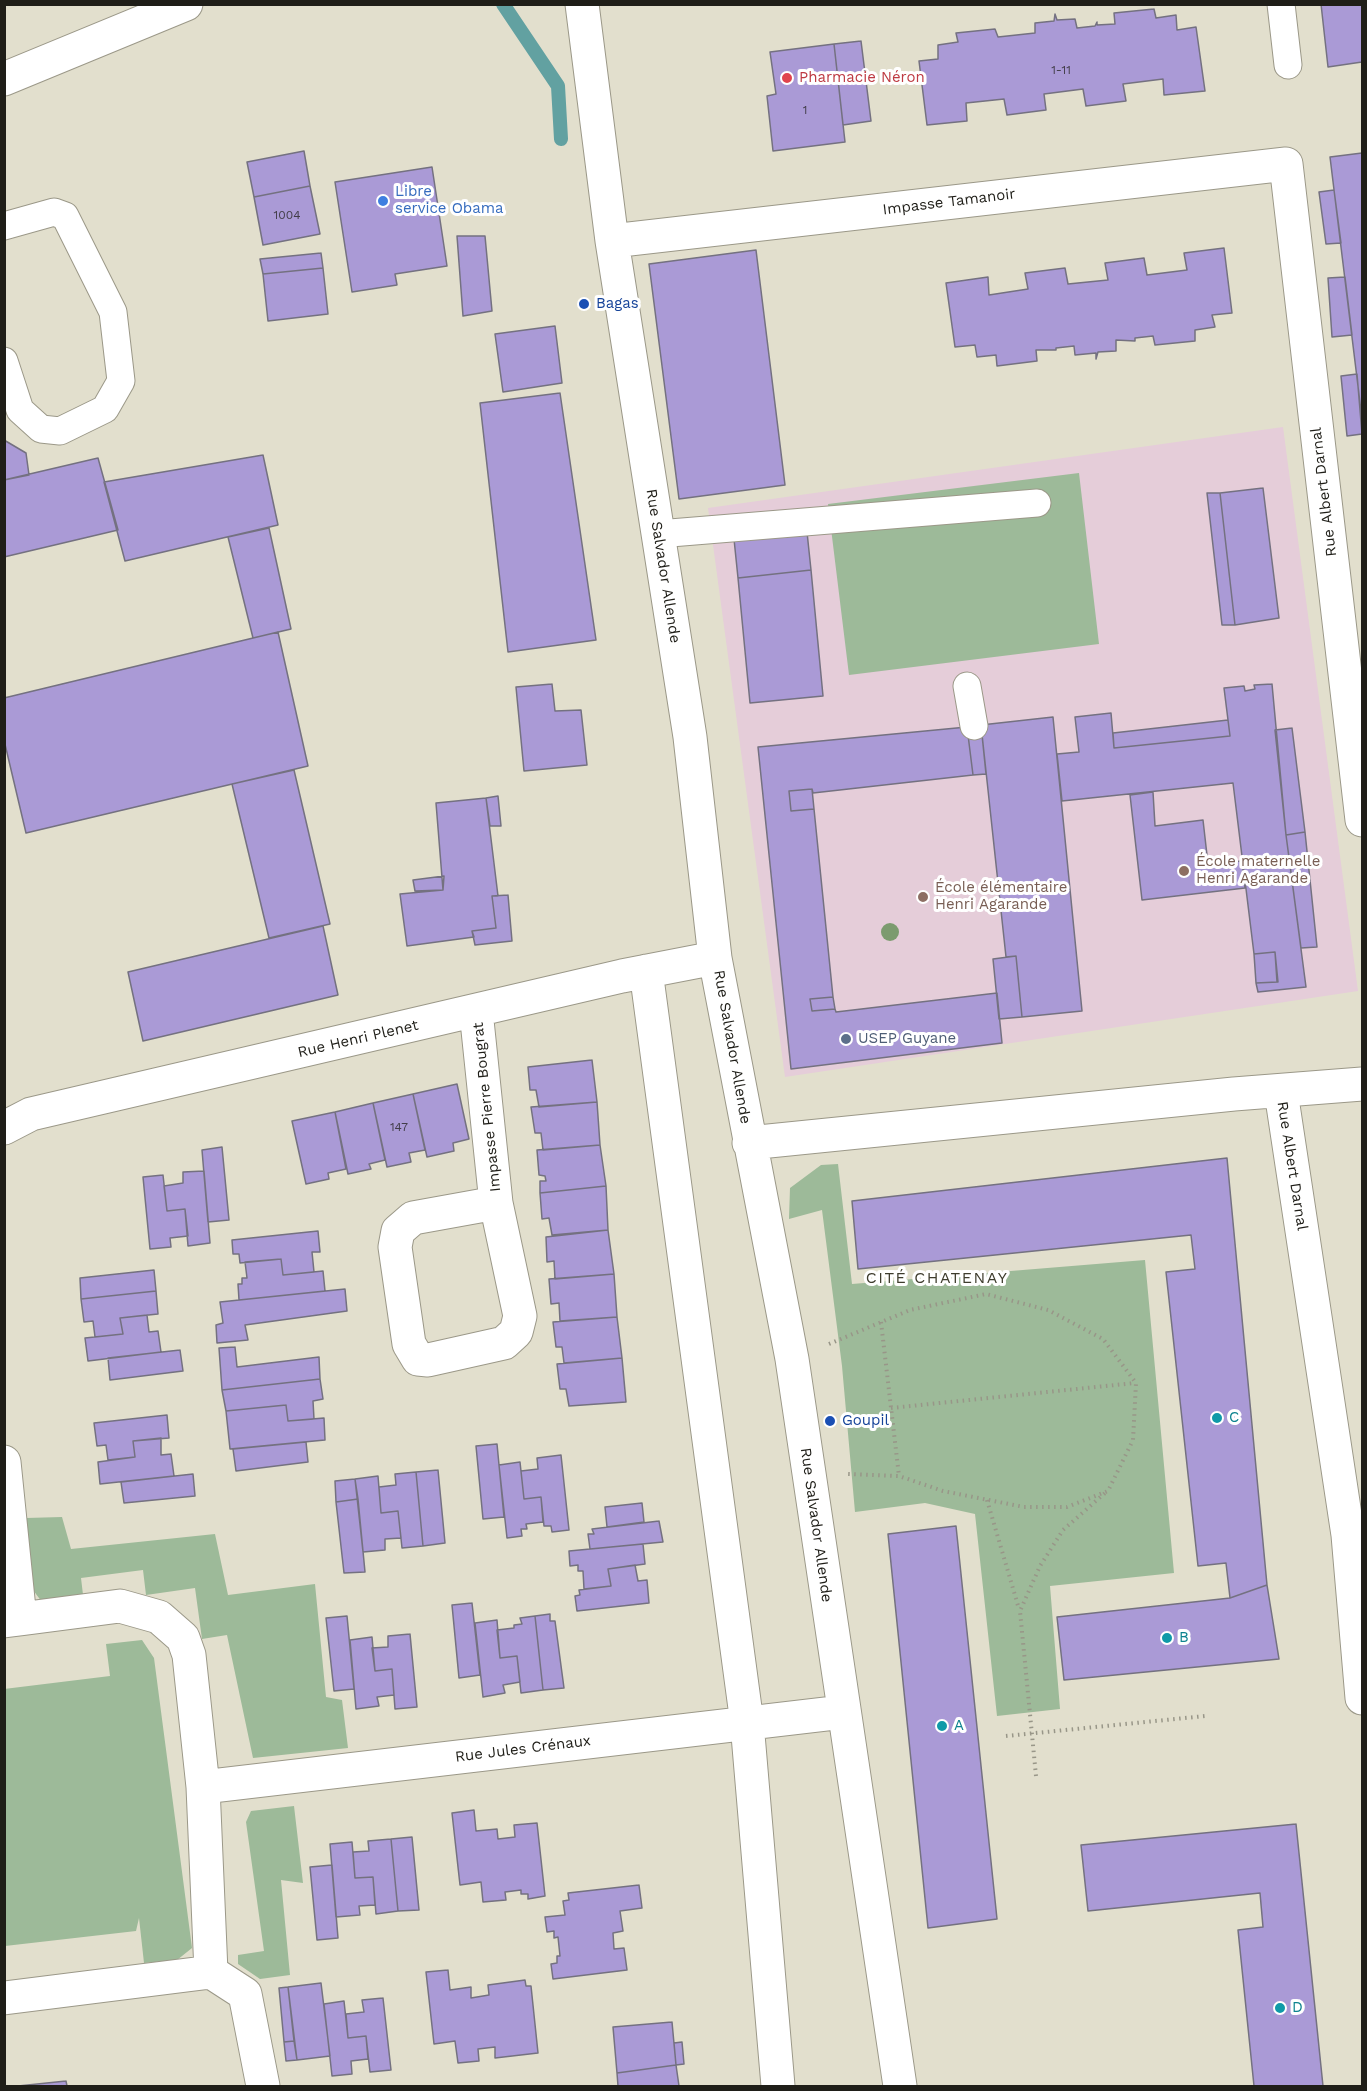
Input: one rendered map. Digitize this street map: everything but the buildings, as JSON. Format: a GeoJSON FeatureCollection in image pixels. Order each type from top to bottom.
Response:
{"type":"FeatureCollection","features":[{"type":"Feature","properties":{"kind":"street"},"geometry":{"type":"LineString","coordinates":[[4,79],[186,4]]}},
{"type":"Feature","properties":{"kind":"street","name":"Rue Salvador Allende"},"geometry":{"type":"LineString","coordinates":[[582,4],[612,242],[690,737],[715,958],[792,1359],[900,2086]]}},
{"type":"Feature","properties":{"kind":"street","name":"Impasse Tamanoir"},"geometry":{"type":"LineString","coordinates":[[612,242],[1286,164]]}},
{"type":"Feature","properties":{"kind":"street","name":"Rue Albert Darnal"},"geometry":{"type":"LineString","coordinates":[[1286,164],[1362,820]]}},
{"type":"Feature","properties":{"kind":"street","name":"Rue Henri Plenet"},"geometry":{"type":"LineString","coordinates":[[4,1128],[31,1114],[646,971],[715,958]]}},
{"type":"Feature","properties":{"kind":"street"},"geometry":{"type":"LineString","coordinates":[[646,971],[747,1723],[778,2086]]}},
{"type":"Feature","properties":{"kind":"street","name":"Impasse Pierre Bougrat"},"geometry":{"type":"LineString","coordinates":[[477,1011],[496,1203],[520,1316],[516,1332],[504,1343],[428,1360],[418,1359],[409,1344],[395,1247],[398,1231],[413,1218],[496,1203]]}},
{"type":"Feature","properties":{"kind":"street"},"geometry":{"type":"LineString","coordinates":[[1281,1092],[1362,1084]]}},
{"type":"Feature","properties":{"kind":"street","name":"Rue Albert Darnal"},"geometry":{"type":"LineString","coordinates":[[749,1143],[1281,1092],[1348,1535],[1362,1698]]}},
{"type":"Feature","properties":{"kind":"street"},"geometry":{"type":"LineString","coordinates":[[4,1462],[12,1620],[120,1606],[159,1617],[183,1638],[189,1655],[202,1786],[211,1972]]}},
{"type":"Feature","properties":{"kind":"street","name":"Rue Jules Crénaux"},"geometry":{"type":"LineString","coordinates":[[202,1786],[843,1712]]}},
{"type":"Feature","properties":{"kind":"street"},"geometry":{"type":"LineString","coordinates":[[4,1998],[211,1972],[245,1994],[263,2086]]}},
{"type":"Feature","properties":{"kind":"lane"},"geometry":{"type":"LineString","coordinates":[[1281,4],[1288,65]]}},
{"type":"Feature","properties":{"kind":"lane"},"geometry":{"type":"LineString","coordinates":[[4,226],[54,212],[65,216],[113,312],[121,381],[105,408],[60,431],[41,429],[20,410],[4,361]]}},
{"type":"Feature","properties":{"kind":"lane"},"geometry":{"type":"LineString","coordinates":[[658,534],[1037,503]]}},
{"type":"Feature","properties":{"kind":"lane"},"geometry":{"type":"LineString","coordinates":[[967,686],[974,726]]}},
{"type":"Feature","properties":{"kind":"path"},"geometry":{"type":"LineString","coordinates":[[792,1359],[910,1310],[986,1294],[1048,1310],[1103,1339],[1136,1383],[1133,1440],[1108,1491],[1063,1530],[1040,1566],[1020,1611]]}},
{"type":"Feature","properties":{"kind":"path"},"geometry":{"type":"LineString","coordinates":[[881,1322],[899,1476]]}},
{"type":"Feature","properties":{"kind":"path"},"geometry":{"type":"LineString","coordinates":[[891,1408],[1136,1383]]}},
{"type":"Feature","properties":{"kind":"path"},"geometry":{"type":"LineString","coordinates":[[809,1474],[899,1476],[943,1491],[1024,1508],[1067,1507],[1108,1491]]}},
{"type":"Feature","properties":{"kind":"path"},"geometry":{"type":"LineString","coordinates":[[987,1500],[1020,1611],[1036,1776]]}},
{"type":"Feature","properties":{"kind":"path"},"geometry":{"type":"LineString","coordinates":[[1006,1736],[1205,1716]]}},
{"type":"Feature","properties":{"kind":"shaded area"},"geometry":{"type":"Polygon","coordinates":[[[1283,427],[1358,991],[785,1077],[708,508],[1283,427]]]}},
{"type":"Feature","properties":{"kind":"green space"},"geometry":{"type":"Polygon","coordinates":[[[1079,473],[1099,644],[849,675],[828,504],[1079,473]]]}},
{"type":"Feature","properties":{"kind":"green space"},"geometry":{"type":"Polygon","coordinates":[[[838,1164],[852,1284],[1145,1260],[1174,1573],[1050,1586],[1060,1709],[997,1716],[975,1514],[925,1503],[855,1512],[842,1366],[822,1210],[789,1219],[790,1188],[821,1165],[838,1164]]]}},
{"type":"Feature","properties":{"kind":"green space"},"geometry":{"type":"Polygon","coordinates":[[[62,1517],[71,1549],[215,1534],[228,1595],[315,1584],[326,1697],[342,1700],[348,1748],[253,1758],[227,1635],[202,1639],[195,1588],[146,1595],[143,1570],[81,1578],[84,1603],[42,1602],[33,1590],[26,1518],[62,1517]]]}},
{"type":"Feature","properties":{"kind":"green space"},"geometry":{"type":"Polygon","coordinates":[[[142,1640],[154,1658],[192,1948],[177,1960],[144,1963],[139,1918],[136,1931],[5,1946],[4,1689],[110,1676],[106,1644],[142,1640]]]}},
{"type":"Feature","properties":{"kind":"green space"},"geometry":{"type":"Polygon","coordinates":[[[294,1806],[303,1883],[281,1880],[290,1975],[260,1979],[238,1964],[238,1955],[264,1951],[246,1822],[251,1811],[294,1806]]]}},
{"type":"Feature","properties":{"kind":"waterway"},"geometry":{"type":"LineString","coordinates":[[503,4],[558,86],[561,139]]}},
{"type":"Feature","properties":{"kind":"place","name":"Pharmacie Néron"},"geometry":{"type":"Point","coordinates":[787,78]}},
{"type":"Feature","properties":{"kind":"place","name":"Libre service Obama"},"geometry":{"type":"Point","coordinates":[383,201]}},
{"type":"Feature","properties":{"kind":"place","name":"Bagas"},"geometry":{"type":"Point","coordinates":[584,304]}},
{"type":"Feature","properties":{"kind":"place","name":"École maternelle Henri Agarande"},"geometry":{"type":"Point","coordinates":[1184,871]}},
{"type":"Feature","properties":{"kind":"place","name":"École élémentaire Henri Agarande"},"geometry":{"type":"Point","coordinates":[923,897]}},
{"type":"Feature","properties":{"kind":"place","name":"USEP Guyane"},"geometry":{"type":"Point","coordinates":[846,1039]}},
{"type":"Feature","properties":{"kind":"place","name":"C"},"geometry":{"type":"Point","coordinates":[1217,1418]}},
{"type":"Feature","properties":{"kind":"place","name":"Goupil"},"geometry":{"type":"Point","coordinates":[830,1421]}},
{"type":"Feature","properties":{"kind":"place","name":"B"},"geometry":{"type":"Point","coordinates":[1167,1638]}},
{"type":"Feature","properties":{"kind":"place","name":"A"},"geometry":{"type":"Point","coordinates":[942,1726]}},
{"type":"Feature","properties":{"kind":"place","name":"D"},"geometry":{"type":"Point","coordinates":[1280,2008]}},
{"type":"Feature","properties":{"kind":"district","name":"CITÉ CHATENAY"},"geometry":{"type":"Point","coordinates":[937,1278]}}]}
